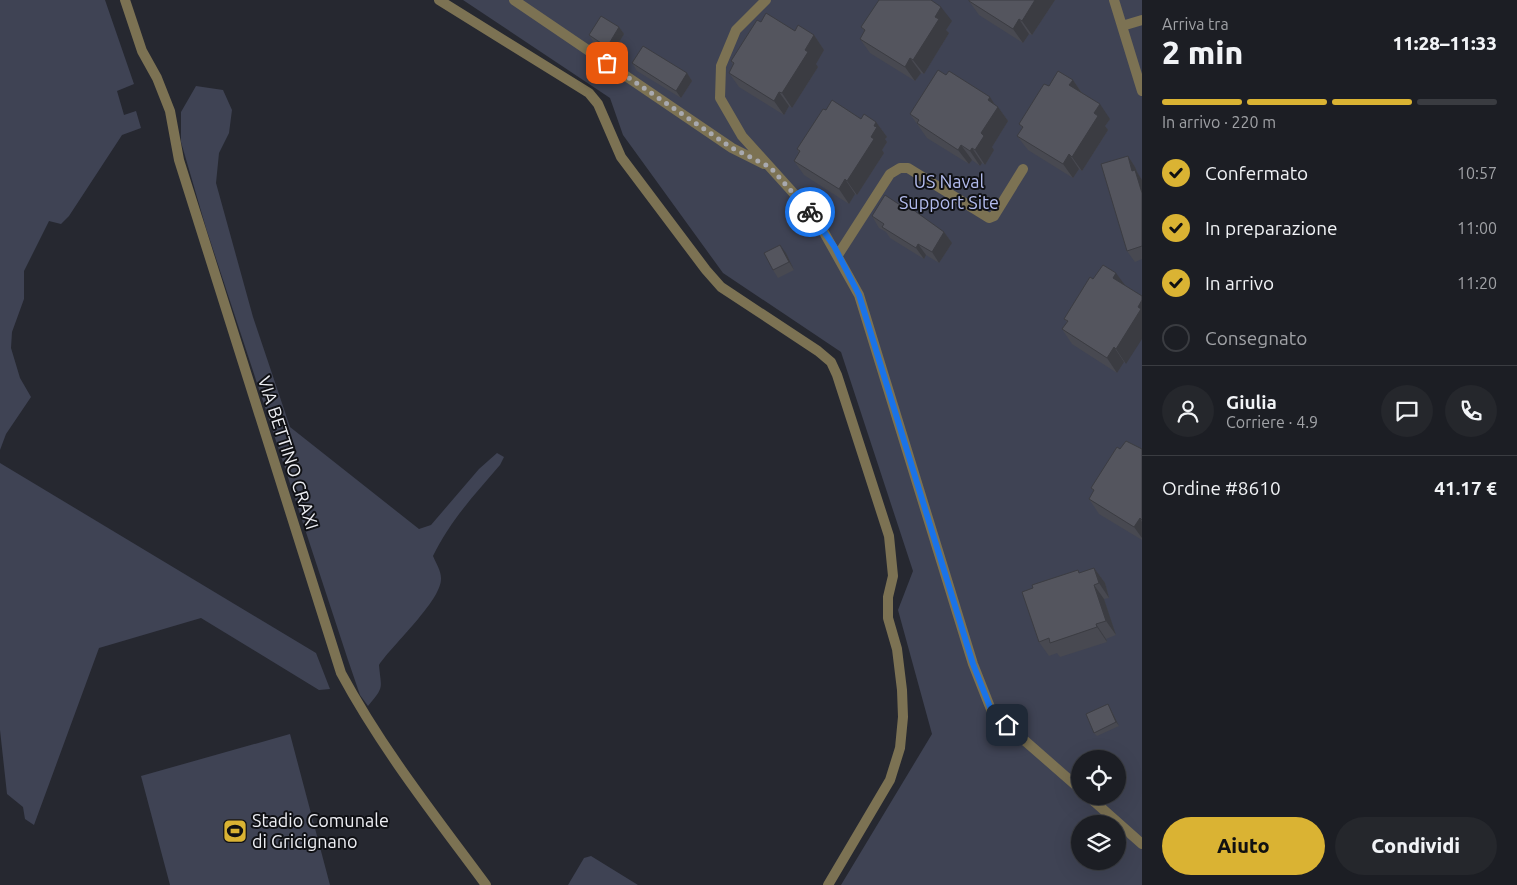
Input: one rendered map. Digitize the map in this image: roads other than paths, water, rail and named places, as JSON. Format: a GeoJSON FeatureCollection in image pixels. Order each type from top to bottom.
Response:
{"type":"FeatureCollection","features":[{"type":"Feature","properties":{"kind":"street","name":"VIA BETTINO CRAXI"},"geometry":{"type":"LineString","coordinates":[[124,0],[142,51],[170,111],[179,160],[341,673],[359,707],[394,761],[486,885]]}},
{"type":"Feature","properties":{"kind":"street"},"geometry":{"type":"LineString","coordinates":[[439,0],[589,93],[598,104],[621,156],[706,270],[721,287],[831,362],[837,375],[889,536],[893,576],[888,597],[888,618],[897,649],[902,690],[902,717],[900,748],[890,780],[828,885]]}},
{"type":"Feature","properties":{"kind":"street"},"geometry":{"type":"LineString","coordinates":[[514,0],[732,148],[770,167]]}},
{"type":"Feature","properties":{"kind":"street"},"geometry":{"type":"LineString","coordinates":[[766,0],[736,30],[721,66],[720,98],[742,136],[816,218],[859,295],[982,690],[992,712],[1071,781]]}},
{"type":"Feature","properties":{"kind":"street"},"geometry":{"type":"LineString","coordinates":[[1114,0],[1142,92]]}},
{"type":"Feature","properties":{"kind":"street"},"geometry":{"type":"LineString","coordinates":[[1122,26],[1142,20]]}},
{"type":"Feature","properties":{"kind":"street"},"geometry":{"type":"LineString","coordinates":[[838,255],[890,174],[900,168],[908,168],[989,218],[994,216],[1023,169]]}},
{"type":"Feature","properties":{"kind":"street"},"geometry":{"type":"LineString","coordinates":[[1098,805],[1142,844]]}},
{"type":"Feature","properties":{"kind":"place","name":"Stadio Comunale di Gricignano"},"geometry":{"type":"Point","coordinates":[235,831]}},
{"type":"Feature","properties":{"kind":"park label","name":"US Naval Support Site"},"geometry":{"type":"Point","coordinates":[949,192]}}]}
